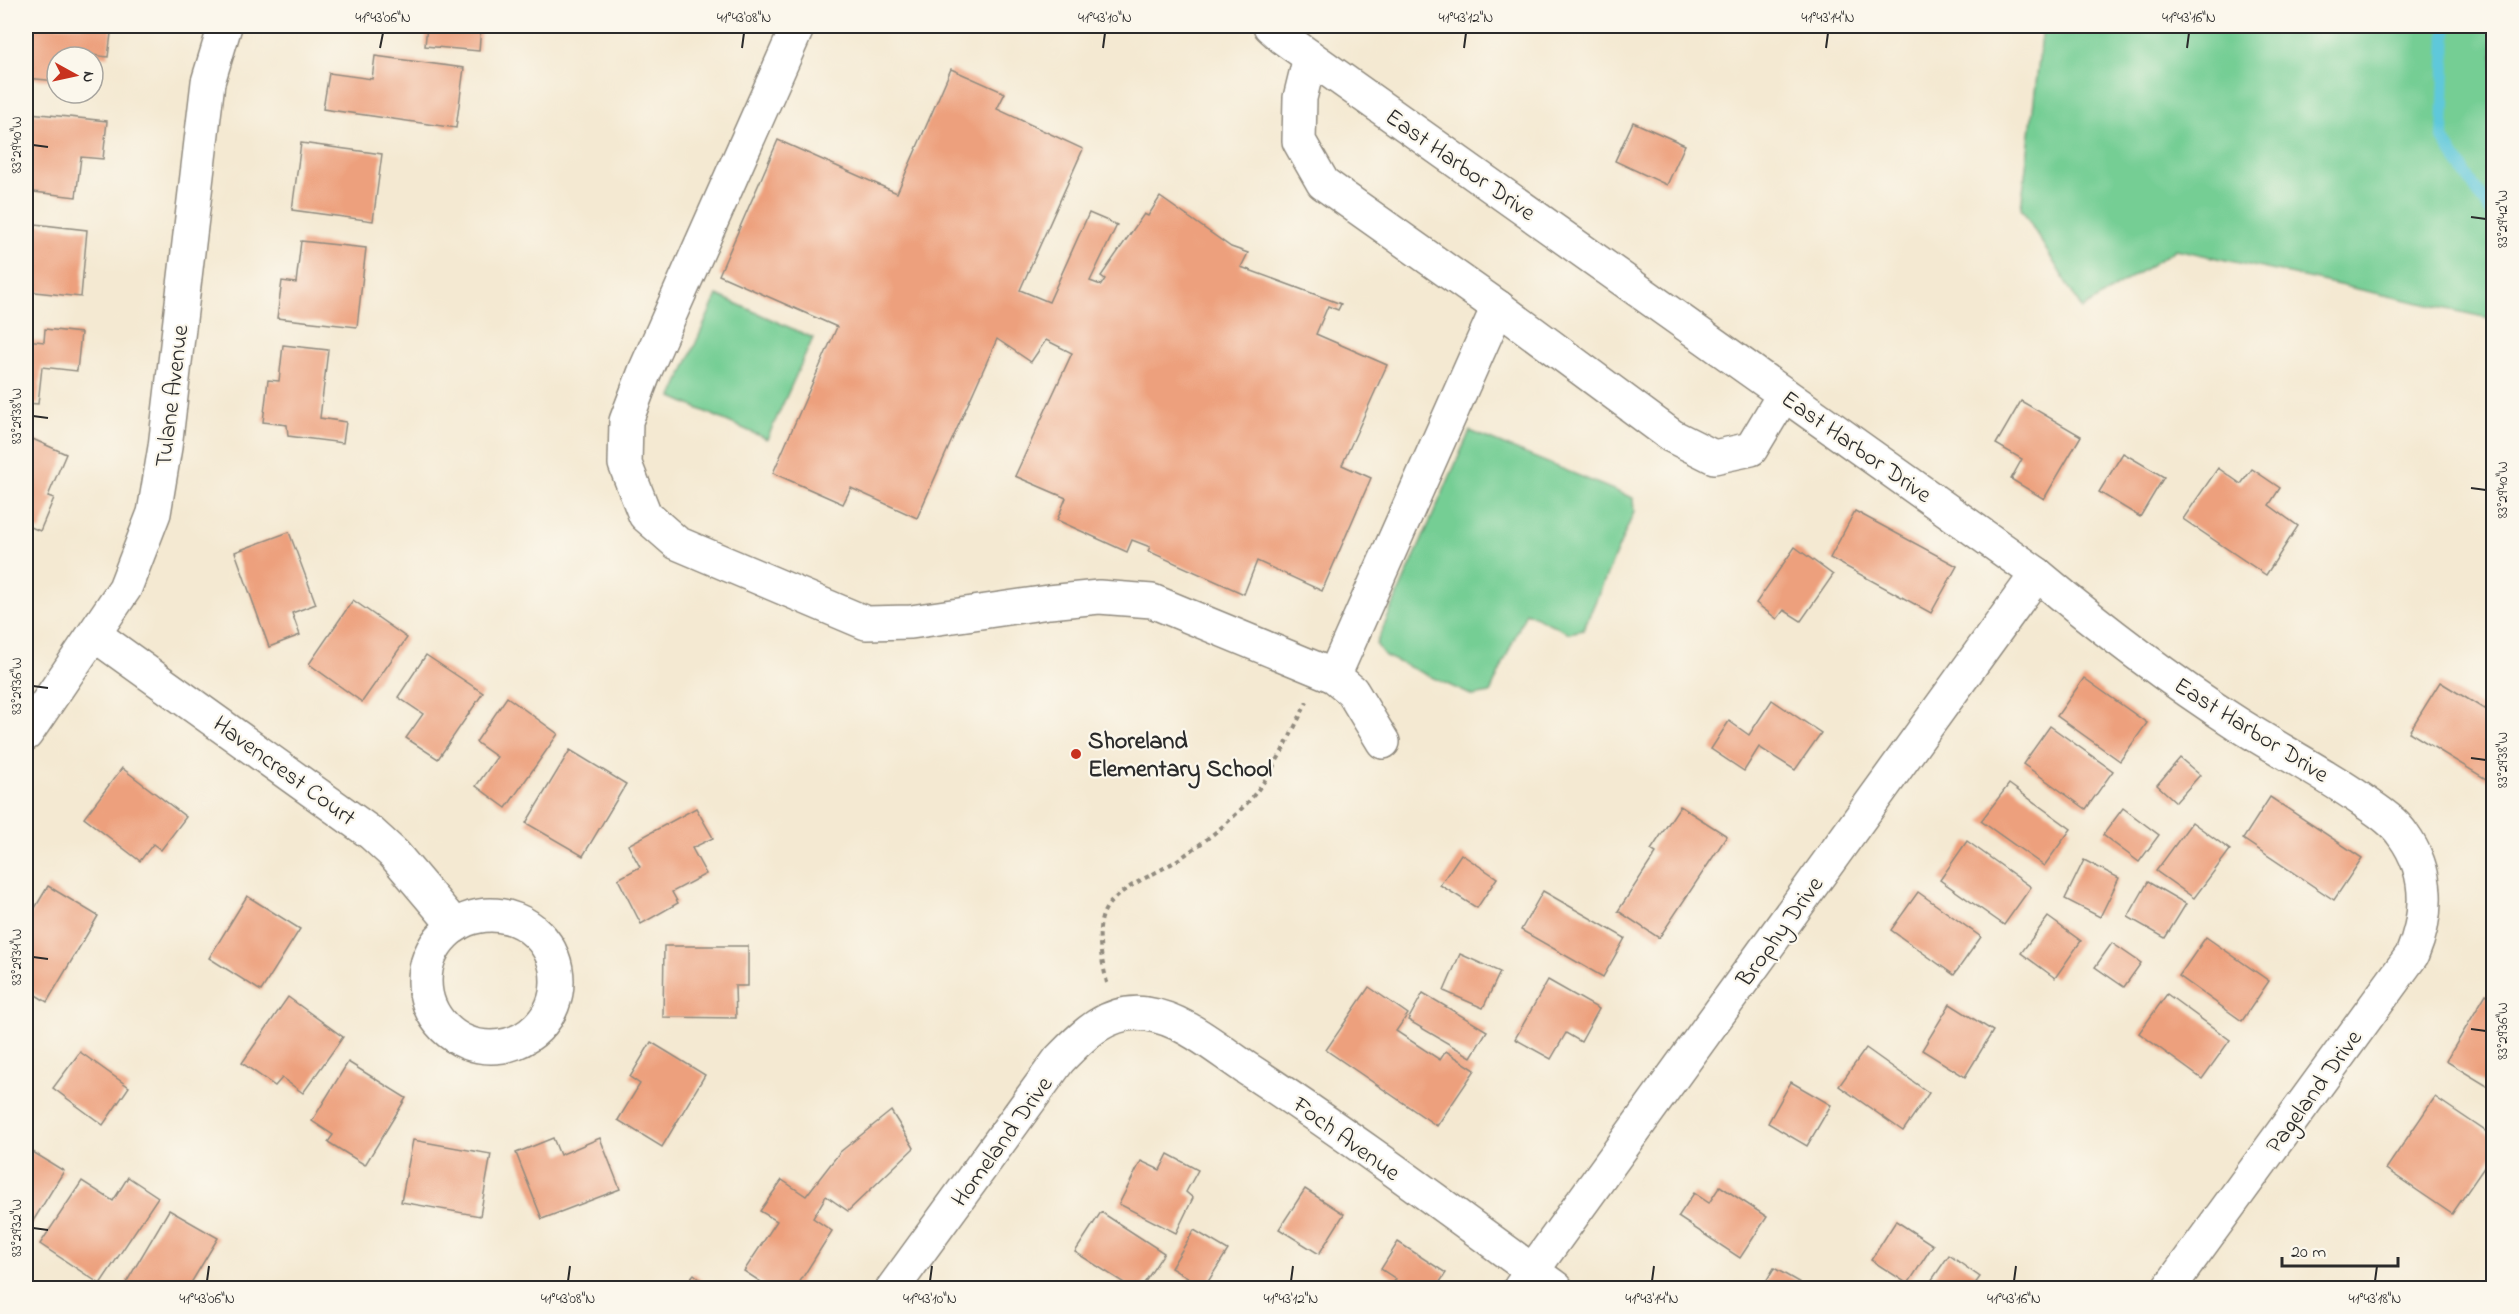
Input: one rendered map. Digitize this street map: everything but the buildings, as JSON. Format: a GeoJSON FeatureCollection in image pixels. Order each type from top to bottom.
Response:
{"type":"FeatureCollection","features":[{"type":"Feature","properties":{"kind":"street","name":"Tulane Avenue"},"geometry":{"type":"LineString","coordinates":[[26,734],[125,588],[146,537],[160,483],[208,82],[225,26]]}},
{"type":"Feature","properties":{"kind":"street"},"geometry":{"type":"LineString","coordinates":[[798,26],[645,371],[626,422],[625,464],[645,515],[677,543],[866,623],[911,622],[1099,597],[1152,601],[1328,674],[1352,691],[1383,742]]}},
{"type":"Feature","properties":{"kind":"street","name":"East Harbor Drive"},"geometry":{"type":"LineString","coordinates":[[1270,26],[1310,57],[2037,574],[2089,617],[2194,694],[2276,748],[2322,772],[2388,818],[2413,850],[2420,865],[2423,881]]}},
{"type":"Feature","properties":{"kind":"street"},"geometry":{"type":"LineString","coordinates":[[1310,57],[1300,98],[1299,141],[1323,183],[1498,307],[1672,436],[1714,457],[1751,448],[1784,394]]}},
{"type":"Feature","properties":{"kind":"street"},"geometry":{"type":"LineString","coordinates":[[1328,674],[1498,307]]}},
{"type":"Feature","properties":{"kind":"street","name":"Brophy Drive"},"geometry":{"type":"LineString","coordinates":[[1536,1283],[2037,574]]}},
{"type":"Feature","properties":{"kind":"street","name":"Havencrest Court"},"geometry":{"type":"LineString","coordinates":[[95,635],[371,832],[394,854],[455,926]]}},
{"type":"Feature","properties":{"kind":"street","name":"Pageland Drive"},"geometry":{"type":"LineString","coordinates":[[2169,1288],[2412,955],[2421,934],[2424,916],[2423,881]]}},
{"type":"Feature","properties":{"kind":"street"},"geometry":{"type":"LineString","coordinates":[[481,916],[503,916],[523,923],[540,937],[550,951],[557,983],[554,1000],[547,1016],[537,1029],[523,1039],[506,1046],[488,1048],[470,1045],[455,1037],[441,1025],[431,1010],[426,995],[427,963],[435,946],[455,926],[462,921],[481,916]]}},
{"type":"Feature","properties":{"kind":"street","name":"Foch Avenue"},"geometry":{"type":"LineString","coordinates":[[1121,1015],[1148,1014],[1176,1023],[1296,1100],[1536,1283]]}},
{"type":"Feature","properties":{"kind":"street","name":"Homeland Drive"},"geometry":{"type":"LineString","coordinates":[[893,1288],[1059,1060],[1089,1032],[1121,1015]]}},
{"type":"Feature","properties":{"kind":"path"},"geometry":{"type":"LineString","coordinates":[[1121,1015],[1100,953],[1100,929],[1108,904],[1128,888],[1179,860],[1249,801],[1278,759],[1328,674]]}},
{"type":"Feature","properties":{"kind":"green space"},"geometry":{"type":"Polygon","coordinates":[[[2043,26],[2493,26],[2493,319],[2176,249],[2082,309],[2021,208],[2043,26]]]}},
{"type":"Feature","properties":{"kind":"green space"},"geometry":{"type":"Polygon","coordinates":[[[717,295],[813,338],[767,439],[672,397],[717,295]]]}},
{"type":"Feature","properties":{"kind":"green space"},"geometry":{"type":"Polygon","coordinates":[[[1470,431],[1633,498],[1634,512],[1583,630],[1569,633],[1526,612],[1490,693],[1473,696],[1385,656],[1376,644],[1470,431]]]}},
{"type":"Feature","properties":{"kind":"waterway"},"geometry":{"type":"LineString","coordinates":[[2446,26],[2443,139],[2494,217]]}},
{"type":"Feature","properties":{"kind":"place","name":"Shoreland Elementary School"},"geometry":{"type":"Point","coordinates":[1076,754]}}]}
